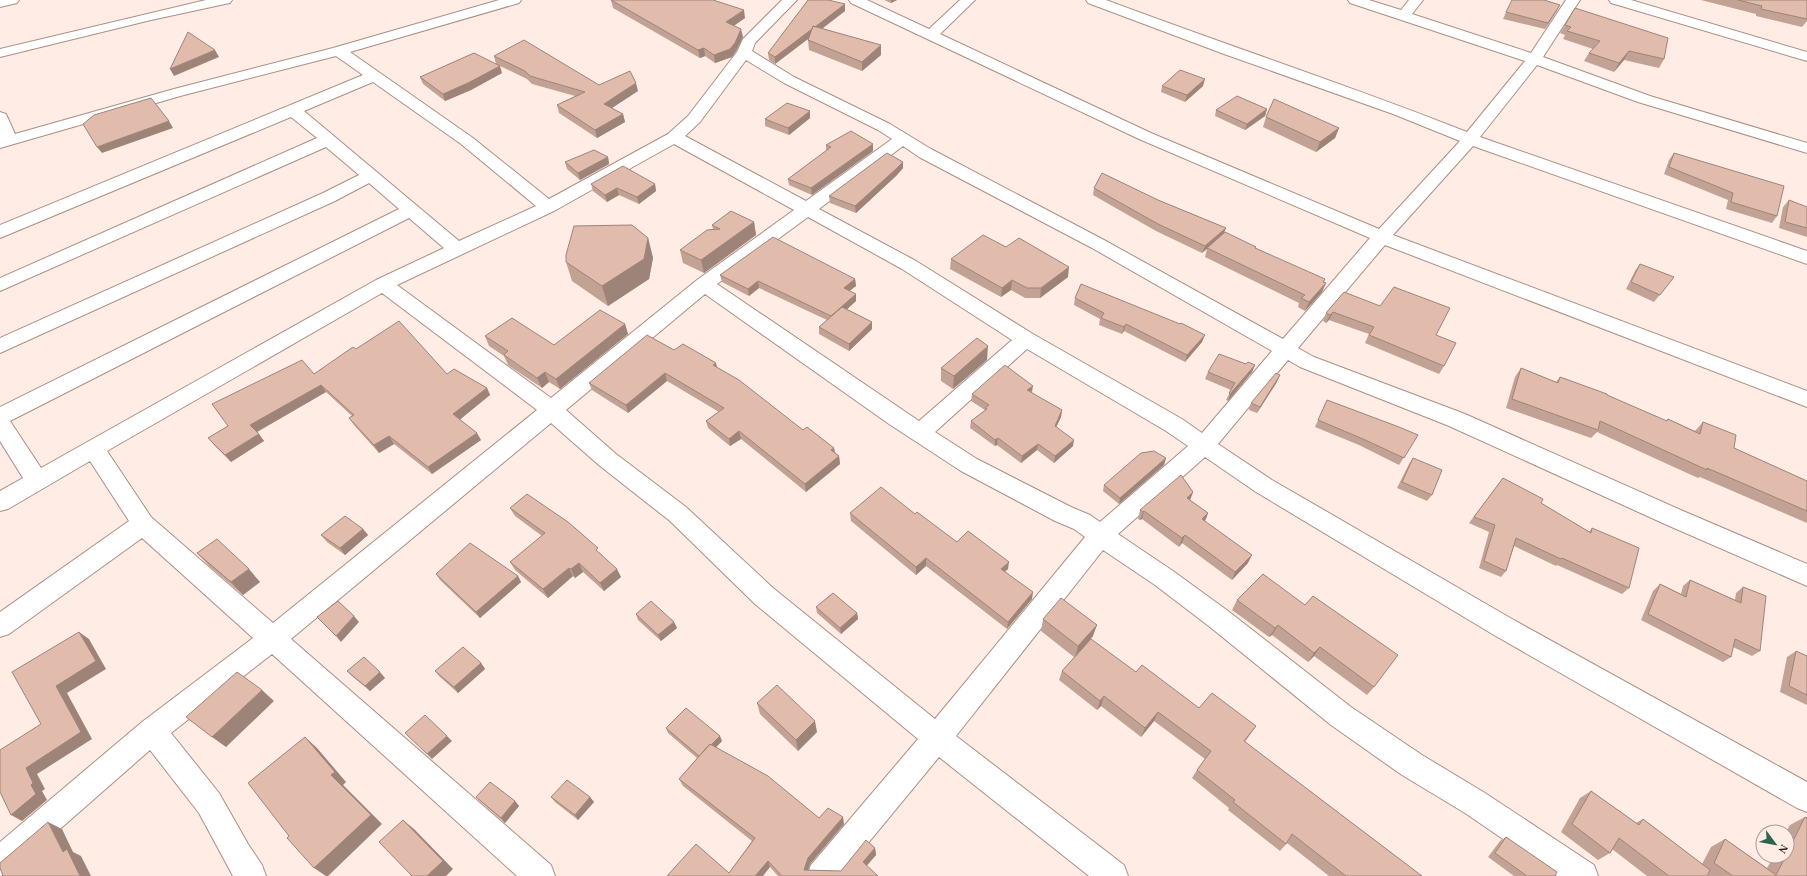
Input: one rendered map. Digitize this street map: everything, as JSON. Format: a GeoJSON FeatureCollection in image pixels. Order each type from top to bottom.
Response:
{"type":"FeatureCollection","features":[{"type":"Feature","properties":{"kind":"street"},"geometry":{"type":"LineString","coordinates":[[0,3],[12,0]]}},
{"type":"Feature","properties":{"kind":"street"},"geometry":{"type":"LineString","coordinates":[[0,52],[225,0]]}},
{"type":"Feature","properties":{"kind":"street"},"geometry":{"type":"LineString","coordinates":[[0,117],[4,142],[179,92],[338,51],[514,0]]}},
{"type":"Feature","properties":{"kind":"street"},"geometry":{"type":"LineString","coordinates":[[0,502],[383,284],[548,207],[674,137],[694,119],[744,54],[748,42],[790,0]]}},
{"type":"Feature","properties":{"kind":"street"},"geometry":{"type":"LineString","coordinates":[[856,0],[1145,136],[1382,236],[1807,399]]}},
{"type":"Feature","properties":{"kind":"street"},"geometry":{"type":"LineString","coordinates":[[931,35],[968,0]]}},
{"type":"Feature","properties":{"kind":"street"},"geometry":{"type":"LineString","coordinates":[[1093,0],[1237,54],[1399,111],[1470,139],[1807,258]]}},
{"type":"Feature","properties":{"kind":"street"},"geometry":{"type":"LineString","coordinates":[[1355,0],[1534,59],[1644,99],[1807,148]]}},
{"type":"Feature","properties":{"kind":"street"},"geometry":{"type":"LineString","coordinates":[[1403,17],[1416,0]]}},
{"type":"Feature","properties":{"kind":"street"},"geometry":{"type":"LineString","coordinates":[[822,876],[937,738],[1101,535],[1204,445],[1382,236],[1470,139],[1534,59],[1572,0]]}},
{"type":"Feature","properties":{"kind":"street"},"geometry":{"type":"LineString","coordinates":[[1616,0],[1807,56]]}},
{"type":"Feature","properties":{"kind":"street"},"geometry":{"type":"LineString","coordinates":[[338,51],[467,141],[548,207]]}},
{"type":"Feature","properties":{"kind":"street"},"geometry":{"type":"LineString","coordinates":[[744,54],[789,80],[884,127],[926,153],[1098,244],[1307,362],[1457,420],[1674,518],[1807,575]]}},
{"type":"Feature","properties":{"kind":"street"},"geometry":{"type":"LineString","coordinates":[[0,232],[375,76]]}},
{"type":"Feature","properties":{"kind":"street"},"geometry":{"type":"LineString","coordinates":[[293,110],[458,249]]}},
{"type":"Feature","properties":{"kind":"street"},"geometry":{"type":"LineString","coordinates":[[674,137],[909,265],[1026,339],[1174,425],[1264,486],[1503,627],[1807,798]]}},
{"type":"Feature","properties":{"kind":"street"},"geometry":{"type":"LineString","coordinates":[[0,861],[152,731],[272,639],[363,566],[704,284],[805,208],[903,138]]}},
{"type":"Feature","properties":{"kind":"street"},"geometry":{"type":"LineString","coordinates":[[0,284],[327,140]]}},
{"type":"Feature","properties":{"kind":"street"},"geometry":{"type":"LineString","coordinates":[[0,346],[322,200],[370,176]]}},
{"type":"Feature","properties":{"kind":"street"},"geometry":{"type":"LineString","coordinates":[[0,417],[411,210]]}},
{"type":"Feature","properties":{"kind":"street"},"geometry":{"type":"LineString","coordinates":[[383,284],[536,397],[608,460],[678,514],[764,596],[937,738],[1113,876]]}},
{"type":"Feature","properties":{"kind":"street"},"geometry":{"type":"LineString","coordinates":[[704,284],[920,433],[969,465],[1063,514],[1082,522],[1219,619],[1341,716],[1412,765],[1475,803],[1583,876]]}},
{"type":"Feature","properties":{"kind":"street"},"geometry":{"type":"LineString","coordinates":[[920,433],[1026,339]]}},
{"type":"Feature","properties":{"kind":"street"},"geometry":{"type":"LineString","coordinates":[[0,423],[37,481]]}},
{"type":"Feature","properties":{"kind":"street"},"geometry":{"type":"LineString","coordinates":[[94,449],[143,524],[540,876]]}},
{"type":"Feature","properties":{"kind":"street"},"geometry":{"type":"LineString","coordinates":[[0,626],[143,524]]}},
{"type":"Feature","properties":{"kind":"street"},"geometry":{"type":"LineString","coordinates":[[152,731],[209,803],[237,855],[251,876]]}},
{"type":"Feature","properties":{"kind":"building"},"geometry":{"type":"Polygon","coordinates":[[[611,0],[713,0],[744,10],[726,22],[741,29],[735,43],[730,49],[714,55],[704,48],[698,50],[611,0]]]}},
{"type":"Feature","properties":{"kind":"building"},"geometry":{"type":"Polygon","coordinates":[[[808,0],[828,0],[845,4],[815,27],[813,26],[812,29],[775,57],[768,53],[808,0]]]}},
{"type":"Feature","properties":{"kind":"building"},"geometry":{"type":"Polygon","coordinates":[[[1512,0],[1544,0],[1560,5],[1548,23],[1506,12],[1512,0]]]}},
{"type":"Feature","properties":{"kind":"building"},"geometry":{"type":"Polygon","coordinates":[[[1738,0],[1807,0],[1807,19],[1761,9],[1762,6],[1738,0]]]}},
{"type":"Feature","properties":{"kind":"building"},"geometry":{"type":"Polygon","coordinates":[[[1575,8],[1668,38],[1664,59],[1629,51],[1619,63],[1589,53],[1600,41],[1567,31],[1571,27],[1565,25],[1575,8]]]}},
{"type":"Feature","properties":{"kind":"building"},"geometry":{"type":"Polygon","coordinates":[[[813,26],[881,45],[862,62],[808,40],[813,26]]]}},
{"type":"Feature","properties":{"kind":"building"},"geometry":{"type":"Polygon","coordinates":[[[188,32],[215,50],[170,69],[188,32]]]}},
{"type":"Feature","properties":{"kind":"building"},"geometry":{"type":"Polygon","coordinates":[[[524,40],[599,85],[630,71],[636,83],[604,104],[623,114],[595,130],[557,105],[585,92],[530,76],[525,71],[494,56],[524,40]]]}},
{"type":"Feature","properties":{"kind":"building"},"geometry":{"type":"Polygon","coordinates":[[[474,53],[500,66],[443,94],[420,77],[474,53]]]}},
{"type":"Feature","properties":{"kind":"building"},"geometry":{"type":"Polygon","coordinates":[[[1180,70],[1205,79],[1187,95],[1162,86],[1180,70]]]}},
{"type":"Feature","properties":{"kind":"building"},"geometry":{"type":"Polygon","coordinates":[[[1237,96],[1267,109],[1247,124],[1216,110],[1237,96]]]}},
{"type":"Feature","properties":{"kind":"building"},"geometry":{"type":"Polygon","coordinates":[[[151,98],[169,121],[97,147],[83,124],[94,115],[151,98]]]}},
{"type":"Feature","properties":{"kind":"building"},"geometry":{"type":"Polygon","coordinates":[[[1274,99],[1339,128],[1320,142],[1266,117],[1274,99]]]}},
{"type":"Feature","properties":{"kind":"building"},"geometry":{"type":"Polygon","coordinates":[[[787,103],[810,111],[788,128],[765,119],[787,103]]]}},
{"type":"Feature","properties":{"kind":"building"},"geometry":{"type":"Polygon","coordinates":[[[851,131],[873,144],[811,188],[788,179],[831,147],[826,145],[851,131]]]}},
{"type":"Feature","properties":{"kind":"building"},"geometry":{"type":"Polygon","coordinates":[[[594,150],[608,157],[578,173],[565,162],[594,150]]]}},
{"type":"Feature","properties":{"kind":"building"},"geometry":{"type":"Polygon","coordinates":[[[887,153],[903,162],[855,206],[829,196],[887,153]]]}},
{"type":"Feature","properties":{"kind":"building"},"geometry":{"type":"Polygon","coordinates":[[[1674,153],[1784,186],[1777,216],[1731,202],[1733,193],[1669,167],[1674,153]]]}},
{"type":"Feature","properties":{"kind":"building"},"geometry":{"type":"Polygon","coordinates":[[[623,166],[655,184],[637,197],[617,188],[605,195],[591,184],[623,166]]]}},
{"type":"Feature","properties":{"kind":"building"},"geometry":{"type":"Polygon","coordinates":[[[1102,173],[1158,200],[1226,228],[1205,246],[1158,224],[1094,188],[1102,173]]]}},
{"type":"Feature","properties":{"kind":"building"},"geometry":{"type":"Polygon","coordinates":[[[1789,200],[1807,207],[1807,228],[1785,222],[1789,200]]]}},
{"type":"Feature","properties":{"kind":"building"},"geometry":{"type":"Polygon","coordinates":[[[731,211],[754,222],[701,260],[680,250],[707,230],[720,229],[712,225],[731,211]]]}},
{"type":"Feature","properties":{"kind":"building"},"geometry":{"type":"Polygon","coordinates":[[[632,225],[648,238],[644,259],[602,286],[566,262],[566,255],[574,226],[632,225]]]}},
{"type":"Feature","properties":{"kind":"building"},"geometry":{"type":"Polygon","coordinates":[[[1225,232],[1256,247],[1255,248],[1325,279],[1323,282],[1326,283],[1309,302],[1301,298],[1305,295],[1207,248],[1225,232]]]}},
{"type":"Feature","properties":{"kind":"building"},"geometry":{"type":"Polygon","coordinates":[[[983,235],[1006,247],[1019,238],[1069,267],[1041,288],[1027,288],[1012,280],[1002,288],[951,259],[983,235]]]}},
{"type":"Feature","properties":{"kind":"building"},"geometry":{"type":"Polygon","coordinates":[[[773,237],[855,279],[844,288],[856,294],[831,316],[758,281],[748,289],[720,275],[773,237]]]}},
{"type":"Feature","properties":{"kind":"building"},"geometry":{"type":"Polygon","coordinates":[[[1640,264],[1674,277],[1660,295],[1631,282],[1640,264]]]}},
{"type":"Feature","properties":{"kind":"building"},"geometry":{"type":"Polygon","coordinates":[[[1081,284],[1180,324],[1181,323],[1205,335],[1187,355],[1126,324],[1124,327],[1101,318],[1104,313],[1075,298],[1081,284]]]}},
{"type":"Feature","properties":{"kind":"building"},"geometry":{"type":"Polygon","coordinates":[[[1394,287],[1450,308],[1436,335],[1456,343],[1444,366],[1369,335],[1374,327],[1333,312],[1330,315],[1326,313],[1344,292],[1380,306],[1394,287]]]}},
{"type":"Feature","properties":{"kind":"building"},"geometry":{"type":"Polygon","coordinates":[[[842,307],[872,322],[849,344],[819,327],[842,307]]]}},
{"type":"Feature","properties":{"kind":"building"},"geometry":{"type":"Polygon","coordinates":[[[600,310],[625,324],[556,379],[545,372],[537,378],[504,355],[508,351],[485,336],[512,318],[554,345],[600,310]]]}},
{"type":"Feature","properties":{"kind":"building"},"geometry":{"type":"Polygon","coordinates":[[[399,321],[447,374],[454,369],[487,388],[453,414],[477,433],[428,467],[389,436],[374,445],[349,418],[354,415],[321,385],[250,425],[259,434],[225,455],[208,438],[228,426],[212,404],[302,360],[314,374],[353,347],[356,349],[399,321]]]}},
{"type":"Feature","properties":{"kind":"building"},"geometry":{"type":"Polygon","coordinates":[[[647,335],[674,350],[683,344],[716,363],[713,365],[739,380],[803,430],[807,427],[834,448],[831,450],[839,456],[805,484],[739,431],[729,439],[706,421],[724,408],[665,373],[626,405],[589,383],[647,335]]]}},
{"type":"Feature","properties":{"kind":"building"},"geometry":{"type":"Polygon","coordinates":[[[977,338],[988,346],[954,376],[941,368],[977,338]]]}},
{"type":"Feature","properties":{"kind":"building"},"geometry":{"type":"Polygon","coordinates":[[[1219,354],[1246,364],[1248,362],[1255,365],[1230,394],[1229,393],[1235,383],[1208,372],[1219,354]]]}},
{"type":"Feature","properties":{"kind":"building"},"geometry":{"type":"Polygon","coordinates":[[[1005,365],[1033,386],[1027,390],[1062,410],[1055,426],[1074,440],[1055,456],[1038,444],[1022,456],[998,438],[995,440],[971,421],[987,409],[985,408],[989,405],[972,394],[1005,365]]]}},
{"type":"Feature","properties":{"kind":"building"},"geometry":{"type":"Polygon","coordinates":[[[1521,368],[1558,383],[1560,377],[1607,394],[1700,434],[1703,422],[1736,435],[1734,448],[1807,481],[1807,511],[1707,468],[1707,470],[1600,421],[1598,430],[1512,399],[1521,368]]]}},
{"type":"Feature","properties":{"kind":"building"},"geometry":{"type":"Polygon","coordinates":[[[1276,373],[1280,375],[1260,407],[1251,403],[1276,373]]]}},
{"type":"Feature","properties":{"kind":"building"},"geometry":{"type":"Polygon","coordinates":[[[1327,400],[1418,435],[1404,458],[1318,420],[1327,400]]]}},
{"type":"Feature","properties":{"kind":"building"},"geometry":{"type":"Polygon","coordinates":[[[1154,451],[1166,458],[1120,498],[1104,485],[1141,453],[1154,451]]]}},
{"type":"Feature","properties":{"kind":"building"},"geometry":{"type":"Polygon","coordinates":[[[1413,458],[1442,470],[1432,495],[1402,482],[1413,458]]]}},
{"type":"Feature","properties":{"kind":"building"},"geometry":{"type":"Polygon","coordinates":[[[1181,475],[1193,492],[1187,498],[1208,513],[1202,519],[1252,555],[1235,572],[1185,535],[1182,538],[1144,511],[1143,512],[1140,510],[1181,475]]]}},
{"type":"Feature","properties":{"kind":"building"},"geometry":{"type":"Polygon","coordinates":[[[1503,478],[1543,499],[1541,503],[1591,533],[1592,528],[1639,548],[1629,588],[1516,538],[1506,571],[1484,561],[1495,525],[1474,517],[1503,478]]]}},
{"type":"Feature","properties":{"kind":"building"},"geometry":{"type":"Polygon","coordinates":[[[881,487],[915,514],[917,512],[957,542],[968,531],[1009,562],[1001,569],[1033,592],[1008,622],[926,558],[916,567],[850,513],[881,487]]]}},
{"type":"Feature","properties":{"kind":"building"},"geometry":{"type":"Polygon","coordinates":[[[527,494],[568,522],[598,548],[596,550],[617,569],[600,583],[579,563],[571,569],[569,568],[543,589],[510,562],[545,533],[510,508],[527,494]]]}},
{"type":"Feature","properties":{"kind":"building"},"geometry":{"type":"Polygon","coordinates":[[[345,516],[363,529],[340,548],[321,535],[345,516]]]}},
{"type":"Feature","properties":{"kind":"building"},"geometry":{"type":"Polygon","coordinates":[[[217,539],[249,569],[231,582],[197,553],[217,539]]]}},
{"type":"Feature","properties":{"kind":"building"},"geometry":{"type":"Polygon","coordinates":[[[470,543],[518,576],[476,612],[436,574],[470,543]]]}},
{"type":"Feature","properties":{"kind":"building"},"geometry":{"type":"Polygon","coordinates":[[[1263,574],[1305,605],[1313,596],[1398,655],[1374,687],[1320,647],[1314,653],[1278,625],[1275,628],[1237,600],[1263,574]]]}},
{"type":"Feature","properties":{"kind":"building"},"geometry":{"type":"Polygon","coordinates":[[[1690,580],[1741,603],[1743,587],[1766,596],[1760,651],[1735,639],[1731,657],[1648,614],[1660,584],[1686,597],[1690,580]]]}},
{"type":"Feature","properties":{"kind":"building"},"geometry":{"type":"Polygon","coordinates":[[[833,593],[857,613],[840,628],[816,607],[833,593]]]}},
{"type":"Feature","properties":{"kind":"building"},"geometry":{"type":"Polygon","coordinates":[[[1061,598],[1097,625],[1078,646],[1043,619],[1061,598]]]}},
{"type":"Feature","properties":{"kind":"building"},"geometry":{"type":"Polygon","coordinates":[[[338,601],[354,616],[336,636],[317,617],[338,601]]]}},
{"type":"Feature","properties":{"kind":"building"},"geometry":{"type":"Polygon","coordinates":[[[651,601],[674,622],[658,635],[636,614],[651,601]]]}},
{"type":"Feature","properties":{"kind":"building"},"geometry":{"type":"Polygon","coordinates":[[[79,632],[96,661],[56,686],[81,732],[26,768],[33,783],[31,785],[36,794],[11,815],[0,792],[0,750],[41,724],[12,672],[79,632]]]}},
{"type":"Feature","properties":{"kind":"building"},"geometry":{"type":"Polygon","coordinates":[[[1091,639],[1136,672],[1142,665],[1199,708],[1212,693],[1256,726],[1244,741],[1422,876],[1346,876],[1292,834],[1286,844],[1233,802],[1235,800],[1197,770],[1211,751],[1158,712],[1145,728],[1104,696],[1100,701],[1062,671],[1091,639]]]}},
{"type":"Feature","properties":{"kind":"building"},"geometry":{"type":"Polygon","coordinates":[[[463,647],[481,663],[454,687],[435,671],[463,647]]]}},
{"type":"Feature","properties":{"kind":"building"},"geometry":{"type":"Polygon","coordinates":[[[1796,651],[1807,656],[1807,695],[1789,686],[1796,651]]]}},
{"type":"Feature","properties":{"kind":"building"},"geometry":{"type":"Polygon","coordinates":[[[364,657],[380,672],[365,686],[347,671],[364,657]]]}},
{"type":"Feature","properties":{"kind":"building"},"geometry":{"type":"Polygon","coordinates":[[[237,672],[262,690],[212,737],[186,717],[237,672]]]}},
{"type":"Feature","properties":{"kind":"building"},"geometry":{"type":"Polygon","coordinates":[[[777,685],[815,721],[796,740],[757,703],[777,685]]]}},
{"type":"Feature","properties":{"kind":"building"},"geometry":{"type":"Polygon","coordinates":[[[686,708],[720,736],[699,756],[666,728],[686,708]]]}},
{"type":"Feature","properties":{"kind":"building"},"geometry":{"type":"Polygon","coordinates":[[[425,715],[447,736],[427,754],[405,733],[425,715]]]}},
{"type":"Feature","properties":{"kind":"building"},"geometry":{"type":"Polygon","coordinates":[[[305,737],[335,772],[331,775],[371,815],[314,868],[287,838],[289,836],[248,783],[305,737]]]}},
{"type":"Feature","properties":{"kind":"building"},"geometry":{"type":"Polygon","coordinates":[[[710,744],[768,776],[819,818],[828,808],[843,817],[808,858],[804,870],[841,871],[866,840],[875,848],[863,862],[878,876],[782,876],[768,861],[755,876],[667,876],[696,844],[729,873],[755,838],[679,779],[710,744]]]}},
{"type":"Feature","properties":{"kind":"building"},"geometry":{"type":"Polygon","coordinates":[[[567,780],[590,797],[575,815],[551,797],[567,780]]]}},
{"type":"Feature","properties":{"kind":"building"},"geometry":{"type":"Polygon","coordinates":[[[490,782],[515,801],[501,818],[476,797],[490,782]]]}},
{"type":"Feature","properties":{"kind":"building"},"geometry":{"type":"Polygon","coordinates":[[[1591,791],[1639,825],[1643,819],[1710,870],[1707,876],[1669,876],[1619,838],[1610,853],[1572,824],[1591,791]]]}},
{"type":"Feature","properties":{"kind":"building"},"geometry":{"type":"Polygon","coordinates":[[[1805,817],[1807,818],[1807,876],[1733,876],[1714,863],[1725,839],[1755,860],[1755,864],[1760,864],[1776,875],[1782,864],[1795,864],[1795,837],[1805,817]]]}},
{"type":"Feature","properties":{"kind":"building"},"geometry":{"type":"Polygon","coordinates":[[[403,820],[443,861],[427,876],[412,876],[379,842],[403,820]]]}},
{"type":"Feature","properties":{"kind":"building"},"geometry":{"type":"Polygon","coordinates":[[[48,822],[63,852],[67,849],[80,876],[3,876],[0,863],[48,822]]]}},
{"type":"Feature","properties":{"kind":"building"},"geometry":{"type":"Polygon","coordinates":[[[1506,837],[1557,872],[1555,876],[1527,876],[1495,853],[1506,837]]]}}]}
